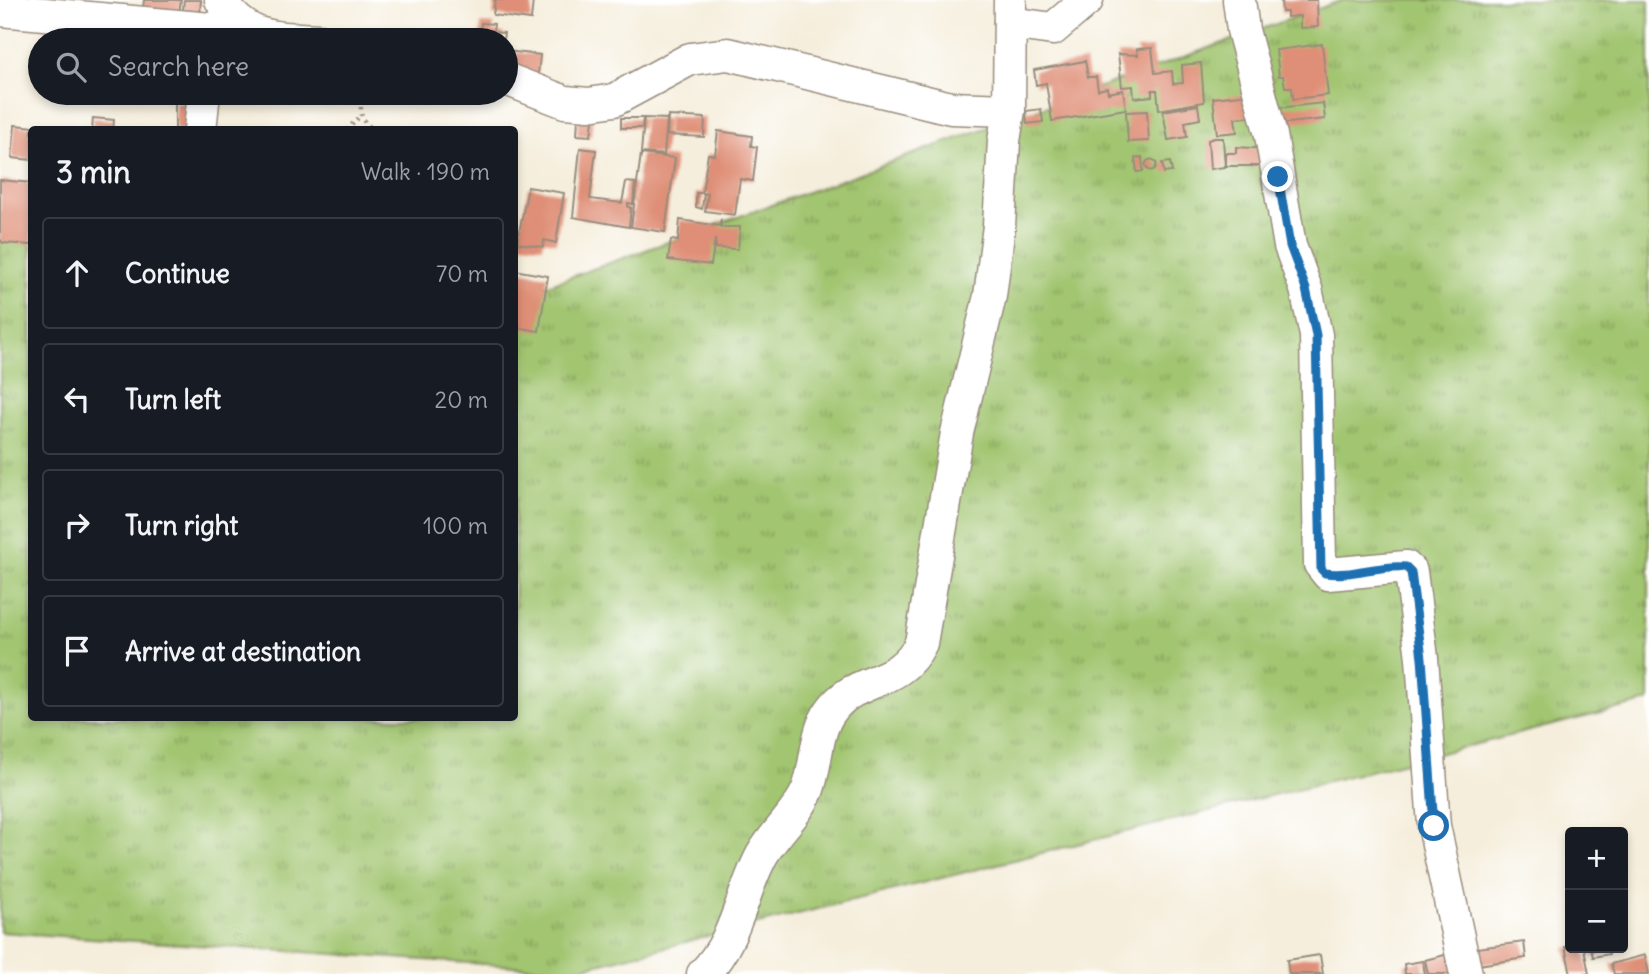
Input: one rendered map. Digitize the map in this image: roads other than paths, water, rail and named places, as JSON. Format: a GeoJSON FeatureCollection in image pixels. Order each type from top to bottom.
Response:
{"type":"FeatureCollection","features":[{"type":"Feature","properties":{"kind":"street"},"geometry":{"type":"LineString","coordinates":[[703,974],[720,956],[730,938],[764,852],[808,788],[824,722],[830,712],[847,695],[906,666],[921,643],[957,433],[990,296],[1009,110],[1010,11],[1053,29],[1087,0]]}},
{"type":"Feature","properties":{"kind":"street"},"geometry":{"type":"LineString","coordinates":[[1237,1],[1271,135],[1290,246],[1306,289],[1316,335],[1321,569],[1325,573],[1335,574],[1395,566],[1406,567],[1411,572],[1422,658],[1434,826],[1466,974]]}},
{"type":"Feature","properties":{"kind":"street"},"geometry":{"type":"LineString","coordinates":[[0,10],[214,17],[234,21],[244,28]]}},
{"type":"Feature","properties":{"kind":"street"},"geometry":{"type":"LineString","coordinates":[[518,84],[565,102],[589,104],[614,100],[690,59],[728,54],[951,108],[1009,110]]}},
{"type":"Feature","properties":{"kind":"street"},"geometry":{"type":"LineString","coordinates":[[200,126],[203,105]]}}]}
